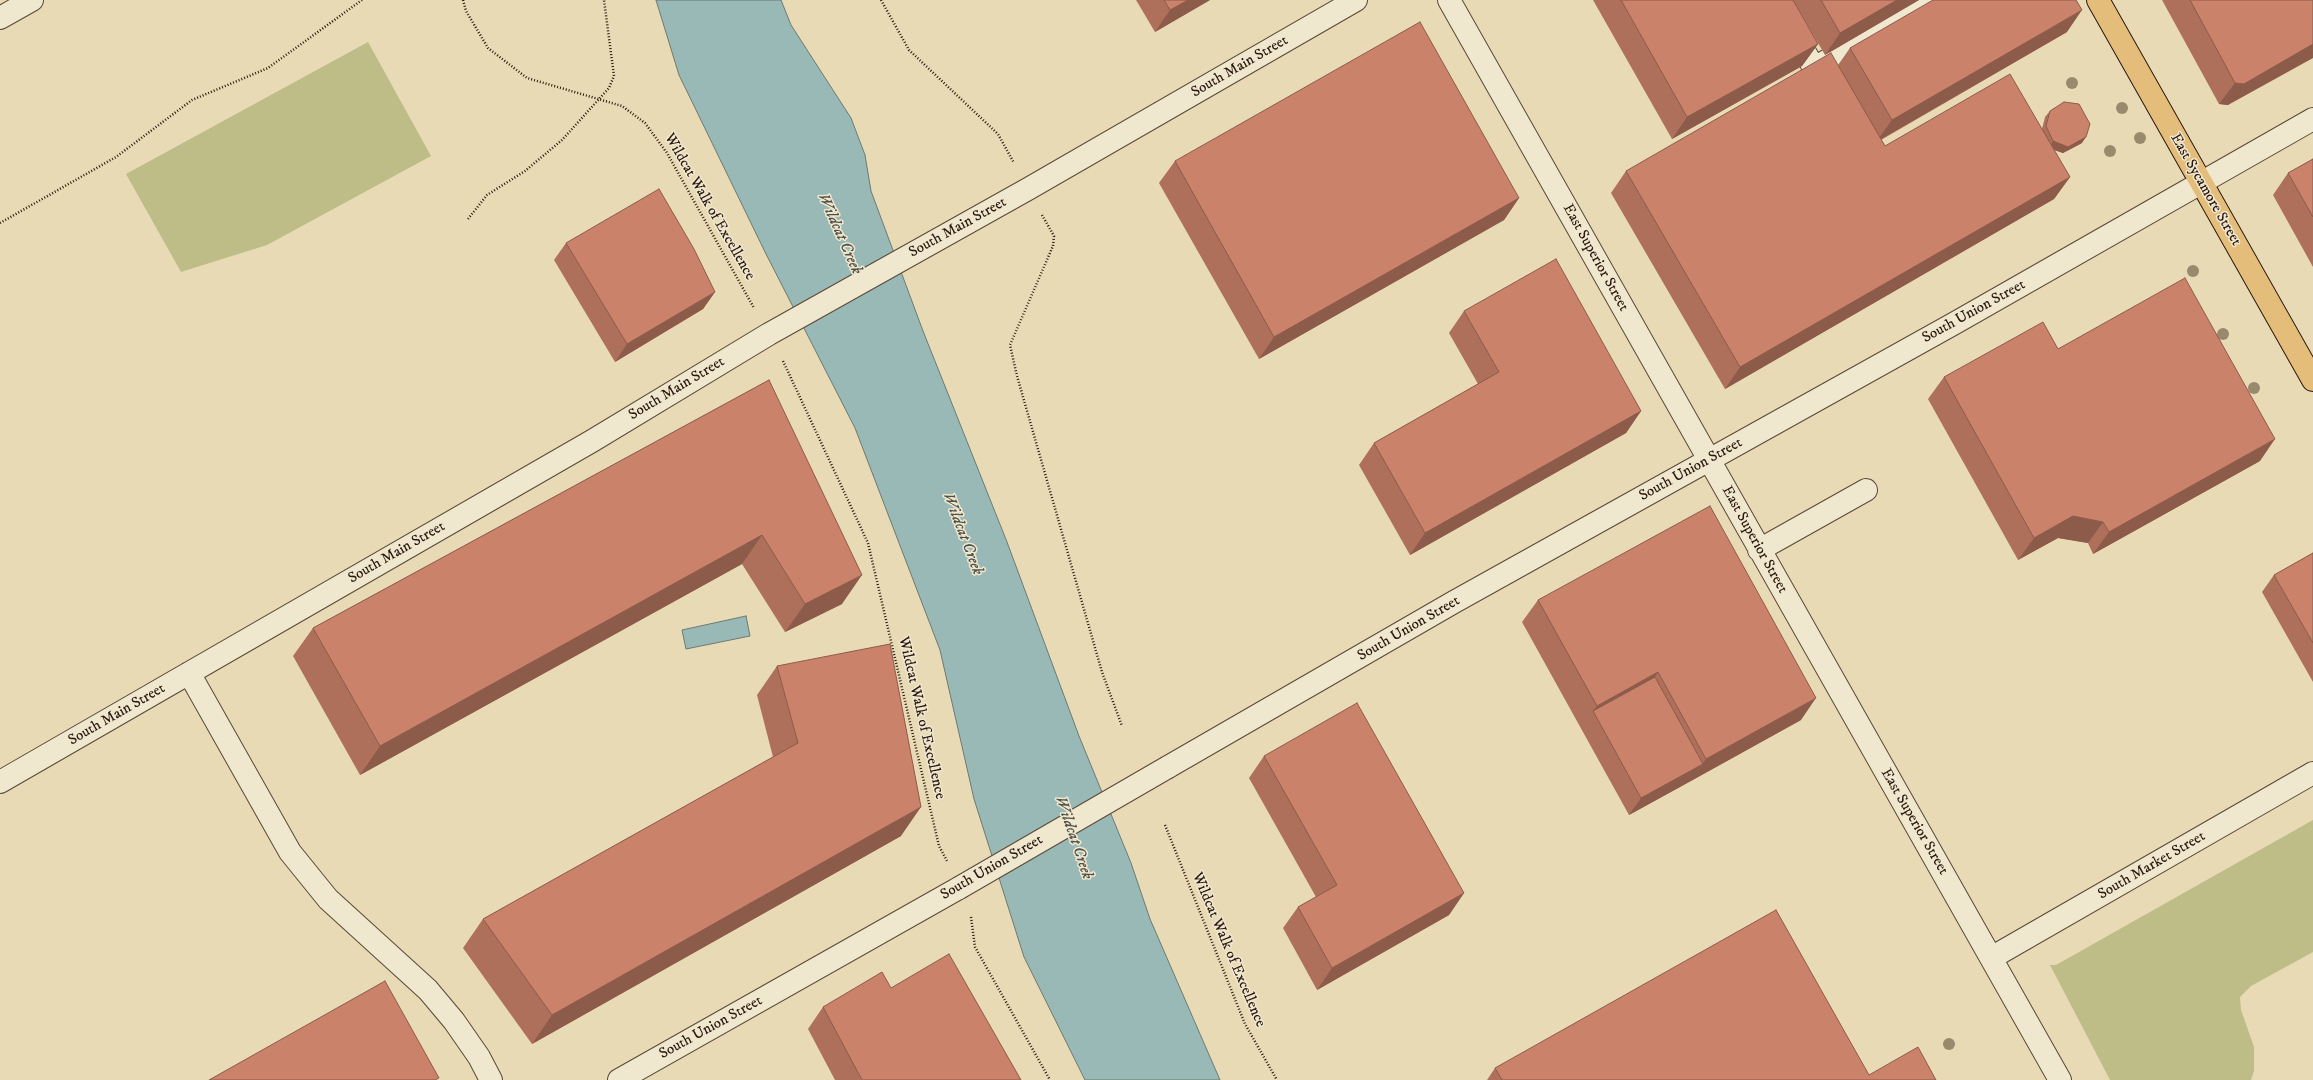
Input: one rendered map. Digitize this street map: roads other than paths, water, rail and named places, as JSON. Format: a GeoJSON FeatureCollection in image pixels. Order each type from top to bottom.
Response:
{"type":"FeatureCollection","features":[{"type":"Feature","properties":{"kind":"main road","name":"East Sycamore Street"},"geometry":{"type":"LineString","coordinates":[[2098,0],[2313,380]]}},
{"type":"Feature","properties":{"kind":"street"},"geometry":{"type":"LineString","coordinates":[[0,18],[32,0]]}},
{"type":"Feature","properties":{"kind":"street","name":"South Main Street"},"geometry":{"type":"LineString","coordinates":[[0,782],[592,441],[779,328],[968,222],[1356,0]]}},
{"type":"Feature","properties":{"kind":"street","name":"East Superior Street"},"geometry":{"type":"LineString","coordinates":[[1449,0],[2060,1080]]}},
{"type":"Feature","properties":{"kind":"street"},"geometry":{"type":"LineString","coordinates":[[1775,0],[1814,68],[1934,0]]}},
{"type":"Feature","properties":{"kind":"street","name":"South Union Street"},"geometry":{"type":"LineString","coordinates":[[619,1080],[959,888],[1461,598],[1955,324],[2313,119]]}},
{"type":"Feature","properties":{"kind":"street"},"geometry":{"type":"LineString","coordinates":[[1759,550],[1866,490]]}},
{"type":"Feature","properties":{"kind":"street"},"geometry":{"type":"LineString","coordinates":[[189,673],[290,852],[328,899],[428,990],[479,1057],[491,1080]]}},
{"type":"Feature","properties":{"kind":"street","name":"South Market Street"},"geometry":{"type":"LineString","coordinates":[[1991,958],[2313,773]]}},
{"type":"Feature","properties":{"kind":"water","name":"Wildcat Creek"},"geometry":{"type":"Polygon","coordinates":[[[656,0],[781,0],[791,25],[851,118],[865,155],[871,191],[923,331],[1007,542],[1079,736],[1131,863],[1150,919],[1220,1080],[1085,1080],[1024,957],[974,799],[940,650],[855,428],[766,254],[679,75],[656,0]]]}},
{"type":"Feature","properties":{"kind":"water"},"geometry":{"type":"Polygon","coordinates":[[[746,616],[750,636],[686,649],[682,630],[746,616]]]}}]}
